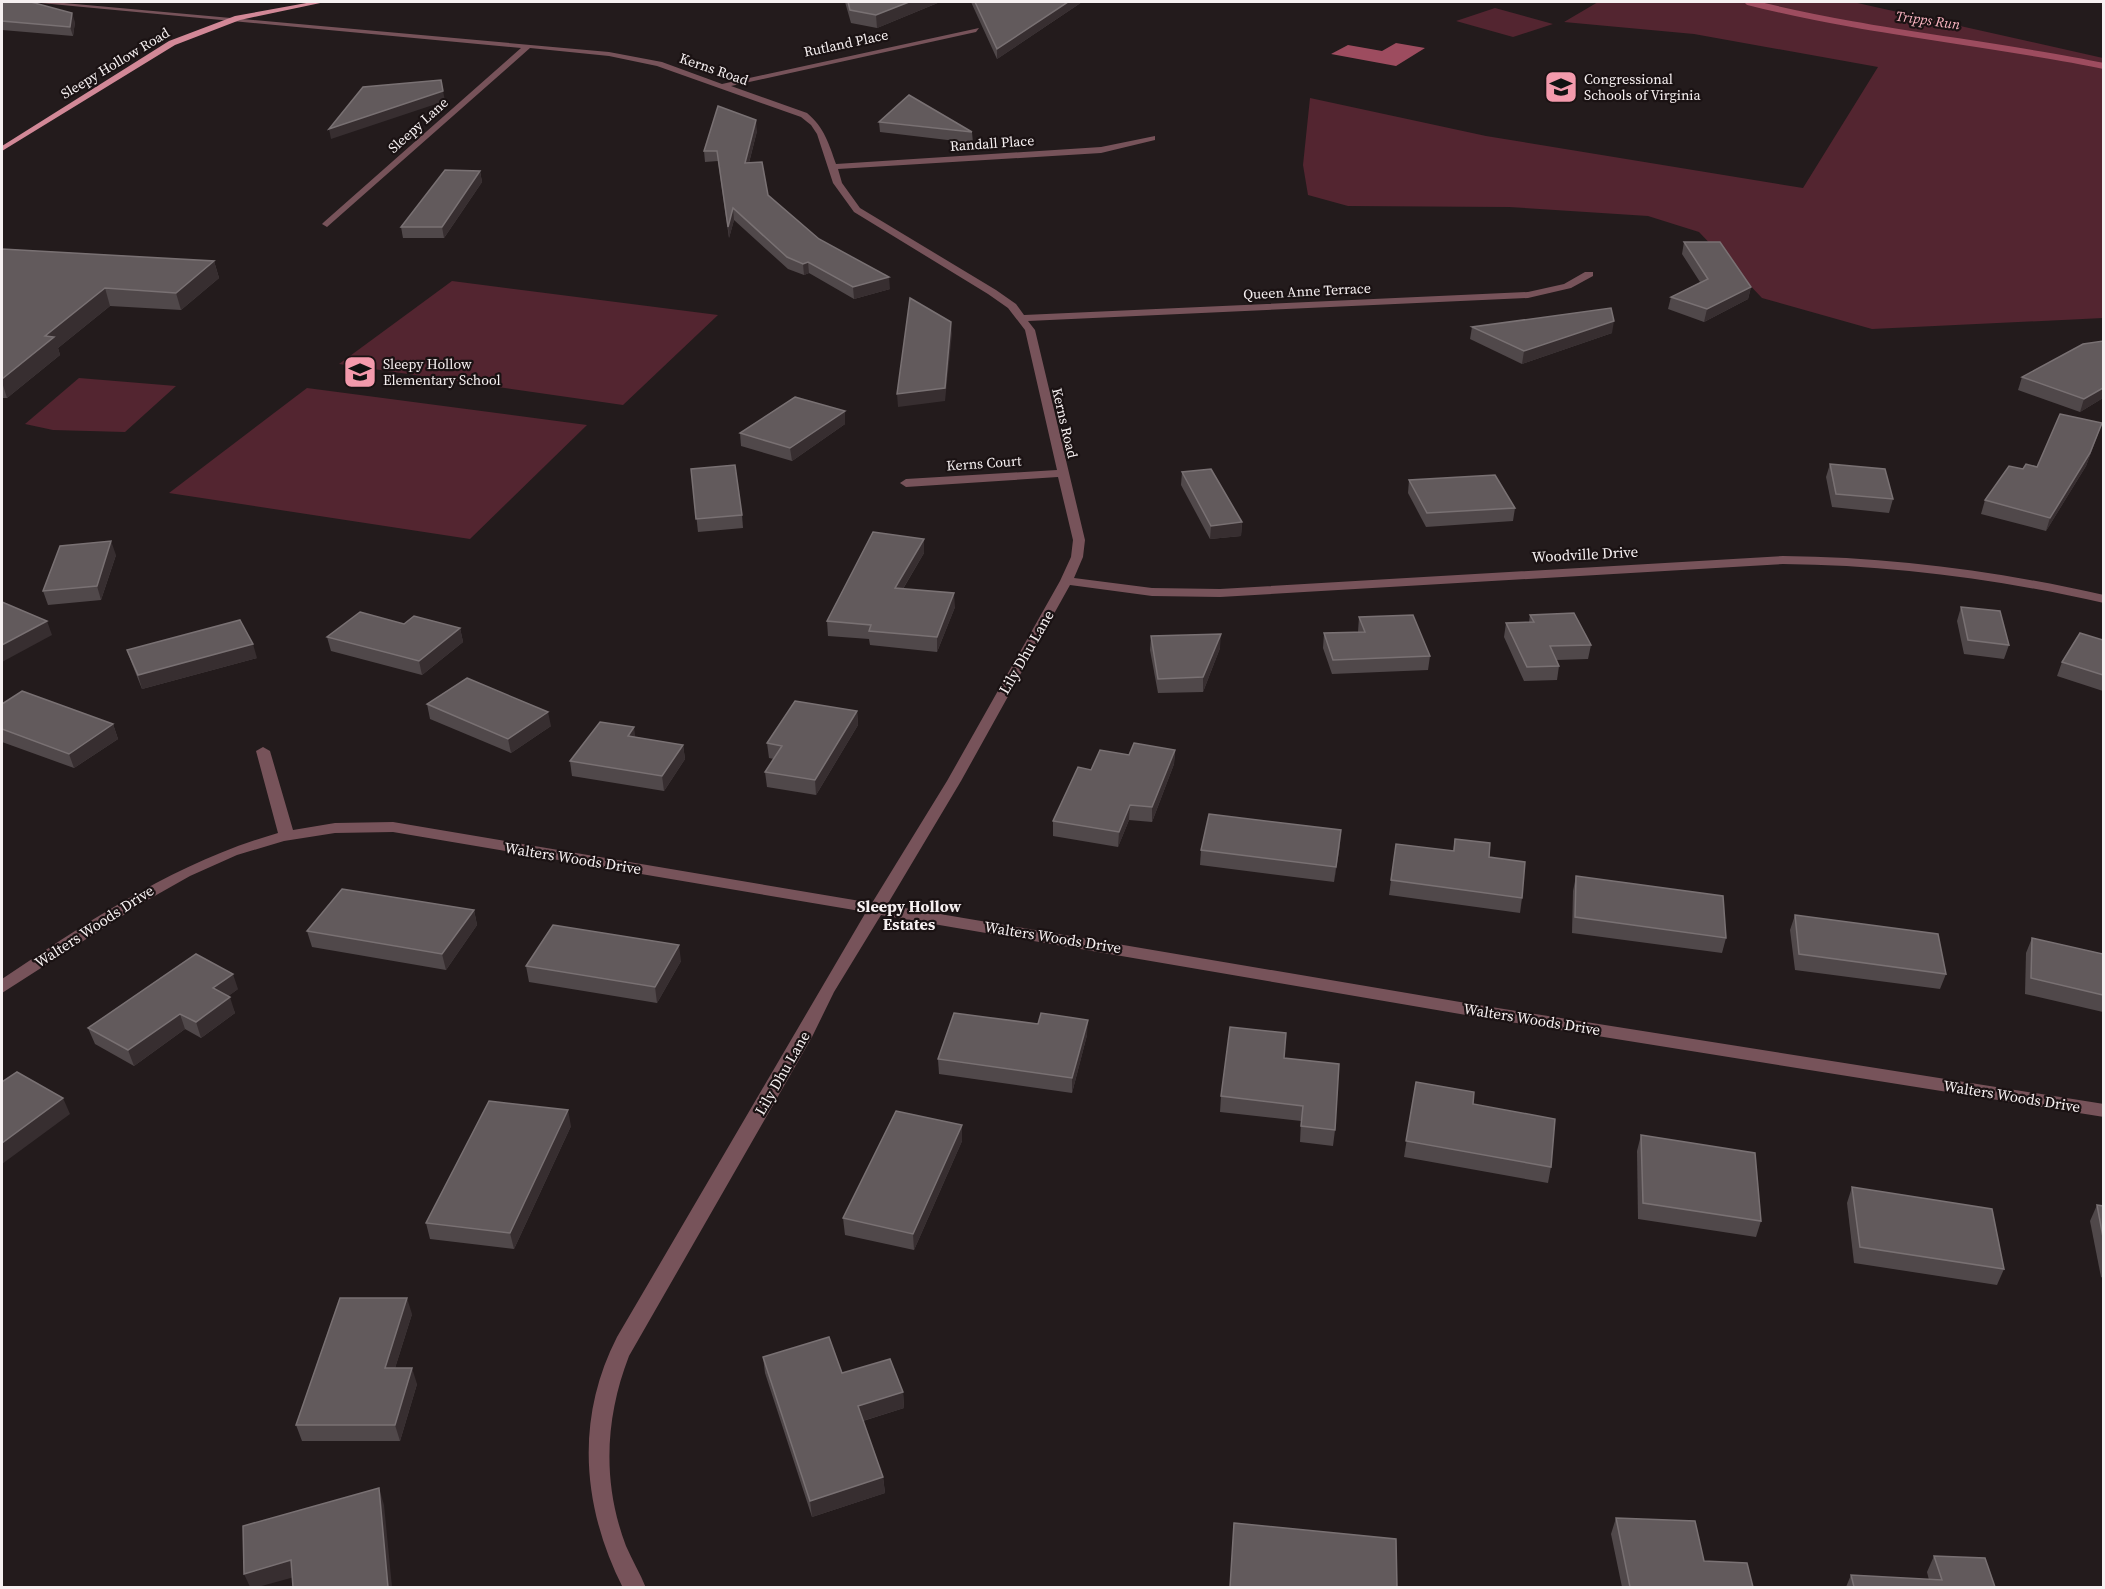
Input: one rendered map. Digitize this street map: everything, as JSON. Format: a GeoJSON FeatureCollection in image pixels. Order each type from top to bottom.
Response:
{"type":"FeatureCollection","features":[{"type":"Feature","properties":{"kind":"main road","name":"Sleepy Hollow Road"},"geometry":{"type":"LineString","coordinates":[[2,150],[172,43],[238,18],[321,2]]}},
{"type":"Feature","properties":{"kind":"street","name":"Kerns Road"},"geometry":{"type":"LineString","coordinates":[[34,2],[238,18],[632,58],[794,111],[814,123],[821,134],[832,167],[848,200],[857,210],[992,292],[1023,318],[1030,330],[1079,540],[1077,557],[1066,581]]}},
{"type":"Feature","properties":{"kind":"street","name":"Rutland Place"},"geometry":{"type":"LineString","coordinates":[[722,86],[976,30]]}},
{"type":"Feature","properties":{"kind":"street","name":"Sleepy Lane"},"geometry":{"type":"LineString","coordinates":[[327,224],[528,46]]}},
{"type":"Feature","properties":{"kind":"street","name":"Randall Place"},"geometry":{"type":"LineString","coordinates":[[832,167],[1101,150],[1152,138]]}},
{"type":"Feature","properties":{"kind":"street","name":"Queen Anne Terrace"},"geometry":{"type":"LineString","coordinates":[[1023,318],[1528,295],[1567,286],[1589,274]]}},
{"type":"Feature","properties":{"kind":"street","name":"Kerns Court"},"geometry":{"type":"LineString","coordinates":[[906,483],[1063,473]]}},
{"type":"Feature","properties":{"kind":"street","name":"Woodville Drive"},"geometry":{"type":"LineString","coordinates":[[1066,581],[1152,592],[1188,593],[1771,560],[1854,559],[1977,572],[2103,599]]}},
{"type":"Feature","properties":{"kind":"street","name":"Lily Dhu Lane"},"geometry":{"type":"LineString","coordinates":[[635,1587],[618,1558],[607,1524],[598,1455],[605,1398],[624,1343],[877,908],[954,781],[1066,581]]}},
{"type":"Feature","properties":{"kind":"street"},"geometry":{"type":"LineString","coordinates":[[263,751],[287,836]]}},
{"type":"Feature","properties":{"kind":"street","name":"Walters Woods Drive"},"geometry":{"type":"LineString","coordinates":[[2,987],[150,889],[214,857],[287,836],[363,826],[393,828],[1466,1009],[2103,1111]]}},
{"type":"Feature","properties":{"kind":"shaded area"},"geometry":{"type":"Polygon","coordinates":[[[1598,2],[1853,2],[2103,58],[2103,318],[1872,329],[1762,298],[1699,232],[1648,216],[1509,207],[1348,206],[1308,195],[1303,165],[1310,98],[1486,136],[1803,188],[1878,67],[1694,34],[1564,22],[1598,2]]]}},
{"type":"Feature","properties":{"kind":"shaded area"},"geometry":{"type":"Polygon","coordinates":[[[1495,8],[1553,24],[1513,37],[1456,21],[1495,8]]]}},
{"type":"Feature","properties":{"kind":"shaded area"},"geometry":{"type":"Polygon","coordinates":[[[1396,43],[1425,48],[1396,66],[1331,54],[1348,45],[1382,51],[1396,43]]]}},
{"type":"Feature","properties":{"kind":"shaded area"},"geometry":{"type":"Polygon","coordinates":[[[452,281],[718,315],[623,405],[339,364],[452,281]]]}},
{"type":"Feature","properties":{"kind":"shaded area"},"geometry":{"type":"Polygon","coordinates":[[[79,378],[176,386],[125,432],[53,430],[25,424],[79,378]]]}},
{"type":"Feature","properties":{"kind":"shaded area"},"geometry":{"type":"Polygon","coordinates":[[[307,388],[587,425],[470,539],[169,493],[307,388]]]}},
{"type":"Feature","properties":{"kind":"building"},"geometry":{"type":"Polygon","coordinates":[[[2,2],[31,2],[72,13],[70,27],[2,21],[2,2]]]}},
{"type":"Feature","properties":{"kind":"building"},"geometry":{"type":"Polygon","coordinates":[[[848,2],[909,2],[876,15],[850,10],[848,2]]]}},
{"type":"Feature","properties":{"kind":"building"},"geometry":{"type":"Polygon","coordinates":[[[975,2],[1068,2],[997,49],[975,2]]]}},
{"type":"Feature","properties":{"kind":"building"},"geometry":{"type":"Polygon","coordinates":[[[441,80],[443,91],[329,129],[363,87],[441,80]]]}},
{"type":"Feature","properties":{"kind":"building"},"geometry":{"type":"Polygon","coordinates":[[[909,95],[972,132],[879,122],[909,95]]]}},
{"type":"Feature","properties":{"kind":"building"},"geometry":{"type":"Polygon","coordinates":[[[718,106],[756,120],[745,163],[762,162],[768,195],[819,239],[889,277],[853,287],[808,262],[803,264],[787,257],[733,208],[728,227],[717,151],[704,151],[718,106]]]}},
{"type":"Feature","properties":{"kind":"building"},"geometry":{"type":"Polygon","coordinates":[[[445,170],[480,171],[442,227],[401,227],[445,170]]]}},
{"type":"Feature","properties":{"kind":"building"},"geometry":{"type":"Polygon","coordinates":[[[1684,242],[1720,242],[1751,287],[1707,309],[1671,297],[1708,279],[1684,242]]]}},
{"type":"Feature","properties":{"kind":"building"},"geometry":{"type":"Polygon","coordinates":[[[2,249],[214,261],[176,293],[105,288],[45,336],[54,337],[2,379],[2,249]]]}},
{"type":"Feature","properties":{"kind":"building"},"geometry":{"type":"Polygon","coordinates":[[[910,298],[951,322],[945,388],[897,394],[910,298]]]}},
{"type":"Feature","properties":{"kind":"building"},"geometry":{"type":"Polygon","coordinates":[[[1611,308],[1614,321],[1524,351],[1472,327],[1611,308]]]}},
{"type":"Feature","properties":{"kind":"building"},"geometry":{"type":"Polygon","coordinates":[[[2103,341],[2103,388],[2084,399],[2022,377],[2083,344],[2103,341]]]}},
{"type":"Feature","properties":{"kind":"building"},"geometry":{"type":"Polygon","coordinates":[[[795,397],[845,411],[790,448],[740,433],[795,397]]]}},
{"type":"Feature","properties":{"kind":"building"},"geometry":{"type":"Polygon","coordinates":[[[2060,414],[2102,423],[2090,453],[2050,518],[1985,500],[2009,466],[2023,469],[2026,464],[2037,467],[2060,414]]]}},
{"type":"Feature","properties":{"kind":"building"},"geometry":{"type":"Polygon","coordinates":[[[1830,464],[1885,469],[1893,499],[1836,494],[1830,464]]]}},
{"type":"Feature","properties":{"kind":"building"},"geometry":{"type":"Polygon","coordinates":[[[735,465],[742,515],[696,519],[691,469],[735,465]]]}},
{"type":"Feature","properties":{"kind":"building"},"geometry":{"type":"Polygon","coordinates":[[[1211,469],[1242,522],[1211,526],[1182,472],[1211,469]]]}},
{"type":"Feature","properties":{"kind":"building"},"geometry":{"type":"Polygon","coordinates":[[[1495,475],[1515,508],[1427,513],[1409,480],[1495,475]]]}},
{"type":"Feature","properties":{"kind":"building"},"geometry":{"type":"Polygon","coordinates":[[[873,532],[924,539],[895,588],[954,593],[937,637],[869,631],[871,625],[827,621],[873,532]]]}},
{"type":"Feature","properties":{"kind":"building"},"geometry":{"type":"Polygon","coordinates":[[[111,541],[97,586],[43,591],[60,546],[111,541]]]}},
{"type":"Feature","properties":{"kind":"building"},"geometry":{"type":"Polygon","coordinates":[[[2,602],[47,621],[2,645],[2,602]]]}},
{"type":"Feature","properties":{"kind":"building"},"geometry":{"type":"Polygon","coordinates":[[[1961,607],[2000,611],[2009,645],[1968,640],[1961,607]]]}},
{"type":"Feature","properties":{"kind":"building"},"geometry":{"type":"Polygon","coordinates":[[[360,612],[404,624],[414,616],[460,628],[419,661],[327,637],[360,612]]]}},
{"type":"Feature","properties":{"kind":"building"},"geometry":{"type":"Polygon","coordinates":[[[1574,613],[1591,645],[1550,646],[1559,666],[1527,667],[1506,623],[1534,622],[1530,615],[1574,613]]]}},
{"type":"Feature","properties":{"kind":"building"},"geometry":{"type":"Polygon","coordinates":[[[1413,615],[1430,656],[1333,660],[1324,633],[1365,632],[1359,617],[1413,615]]]}},
{"type":"Feature","properties":{"kind":"building"},"geometry":{"type":"Polygon","coordinates":[[[240,620],[253,644],[138,675],[127,650],[240,620]]]}},
{"type":"Feature","properties":{"kind":"building"},"geometry":{"type":"Polygon","coordinates":[[[2080,633],[2103,640],[2103,675],[2062,662],[2080,633]]]}},
{"type":"Feature","properties":{"kind":"building"},"geometry":{"type":"Polygon","coordinates":[[[1221,634],[1203,677],[1158,679],[1151,636],[1221,634]]]}},
{"type":"Feature","properties":{"kind":"building"},"geometry":{"type":"Polygon","coordinates":[[[467,678],[548,712],[508,739],[427,704],[467,678]]]}},
{"type":"Feature","properties":{"kind":"building"},"geometry":{"type":"Polygon","coordinates":[[[22,691],[113,724],[69,754],[2,729],[2,704],[22,691]]]}},
{"type":"Feature","properties":{"kind":"building"},"geometry":{"type":"Polygon","coordinates":[[[795,701],[857,711],[815,780],[765,772],[782,746],[767,743],[795,701]]]}},
{"type":"Feature","properties":{"kind":"building"},"geometry":{"type":"Polygon","coordinates":[[[600,722],[634,727],[628,736],[683,745],[662,776],[570,761],[600,722]]]}},
{"type":"Feature","properties":{"kind":"building"},"geometry":{"type":"Polygon","coordinates":[[[1134,743],[1175,750],[1152,807],[1130,805],[1119,832],[1053,821],[1078,767],[1091,770],[1100,750],[1129,755],[1134,743]]]}},
{"type":"Feature","properties":{"kind":"building"},"geometry":{"type":"Polygon","coordinates":[[[1209,814],[1341,830],[1336,867],[1201,850],[1209,814]]]}},
{"type":"Feature","properties":{"kind":"building"},"geometry":{"type":"Polygon","coordinates":[[[1455,839],[1490,843],[1489,857],[1525,862],[1522,898],[1391,880],[1396,844],[1454,851],[1455,839]]]}},
{"type":"Feature","properties":{"kind":"building"},"geometry":{"type":"Polygon","coordinates":[[[1576,876],[1723,896],[1726,938],[1575,917],[1576,876]]]}},
{"type":"Feature","properties":{"kind":"building"},"geometry":{"type":"Polygon","coordinates":[[[342,889],[474,910],[442,954],[307,931],[342,889]]]}},
{"type":"Feature","properties":{"kind":"building"},"geometry":{"type":"Polygon","coordinates":[[[1795,915],[1938,934],[1946,974],[1799,954],[1795,915]]]}},
{"type":"Feature","properties":{"kind":"building"},"geometry":{"type":"Polygon","coordinates":[[[553,925],[679,945],[655,987],[526,966],[553,925]]]}},
{"type":"Feature","properties":{"kind":"building"},"geometry":{"type":"Polygon","coordinates":[[[2032,938],[2103,954],[2103,995],[2031,978],[2032,938]]]}},
{"type":"Feature","properties":{"kind":"building"},"geometry":{"type":"Polygon","coordinates":[[[196,954],[233,974],[213,988],[230,997],[196,1022],[180,1014],[128,1050],[88,1028],[196,954]]]}},
{"type":"Feature","properties":{"kind":"building"},"geometry":{"type":"Polygon","coordinates":[[[954,1013],[1038,1024],[1041,1013],[1088,1020],[1072,1078],[938,1059],[954,1013]]]}},
{"type":"Feature","properties":{"kind":"building"},"geometry":{"type":"Polygon","coordinates":[[[1230,1027],[1286,1033],[1284,1058],[1339,1064],[1335,1130],[1301,1126],[1303,1106],[1221,1096],[1230,1027]]]}},
{"type":"Feature","properties":{"kind":"building"},"geometry":{"type":"Polygon","coordinates":[[[17,1072],[63,1098],[2,1143],[2,1082],[17,1072]]]}},
{"type":"Feature","properties":{"kind":"building"},"geometry":{"type":"Polygon","coordinates":[[[1416,1082],[1474,1092],[1473,1104],[1555,1119],[1551,1167],[1406,1141],[1416,1082]]]}},
{"type":"Feature","properties":{"kind":"building"},"geometry":{"type":"Polygon","coordinates":[[[489,1101],[568,1110],[510,1233],[426,1223],[489,1101]]]}},
{"type":"Feature","properties":{"kind":"building"},"geometry":{"type":"Polygon","coordinates":[[[896,1111],[962,1125],[913,1234],[843,1218],[896,1111]]]}},
{"type":"Feature","properties":{"kind":"building"},"geometry":{"type":"Polygon","coordinates":[[[1641,1135],[1755,1153],[1761,1221],[1643,1203],[1641,1135]]]}},
{"type":"Feature","properties":{"kind":"building"},"geometry":{"type":"Polygon","coordinates":[[[1852,1187],[1992,1209],[2004,1269],[1860,1247],[1852,1187]]]}},
{"type":"Feature","properties":{"kind":"building"},"geometry":{"type":"Polygon","coordinates":[[[2097,1205],[2103,1206],[2103,1237],[2097,1205]]]}},
{"type":"Feature","properties":{"kind":"building"},"geometry":{"type":"Polygon","coordinates":[[[340,1298],[407,1298],[385,1368],[412,1368],[395,1425],[296,1425],[340,1298]]]}},
{"type":"Feature","properties":{"kind":"building"},"geometry":{"type":"Polygon","coordinates":[[[829,1337],[842,1373],[890,1359],[903,1392],[858,1406],[883,1477],[810,1501],[763,1357],[829,1337]]]}},
{"type":"Feature","properties":{"kind":"building"},"geometry":{"type":"Polygon","coordinates":[[[379,1488],[388,1587],[293,1587],[291,1560],[244,1574],[243,1526],[379,1488]]]}},
{"type":"Feature","properties":{"kind":"building"},"geometry":{"type":"Polygon","coordinates":[[[1616,1518],[1695,1521],[1704,1561],[1747,1563],[1753,1587],[1630,1587],[1616,1518]]]}},
{"type":"Feature","properties":{"kind":"building"},"geometry":{"type":"Polygon","coordinates":[[[1234,1523],[1396,1539],[1397,1587],[1230,1587],[1234,1523]]]}},
{"type":"Feature","properties":{"kind":"building"},"geometry":{"type":"Polygon","coordinates":[[[1934,1556],[1985,1558],[1995,1587],[1854,1587],[1851,1575],[1942,1580],[1934,1556]]]}},
{"type":"Feature","properties":{"kind":"waterway","name":"Tripps Run"},"geometry":{"type":"LineString","coordinates":[[1748,2],[1836,21],[2104,66]]}},
{"type":"Feature","properties":{"kind":"place","name":"Congressional Schools of Virginia"},"geometry":{"type":"Point","coordinates":[1561,87]}},
{"type":"Feature","properties":{"kind":"place","name":"Sleepy Hollow Elementary School"},"geometry":{"type":"Point","coordinates":[360,372]}},
{"type":"Feature","properties":{"kind":"district","name":"Sleepy Hollow Estates"},"geometry":{"type":"Point","coordinates":[909,915]}}]}
